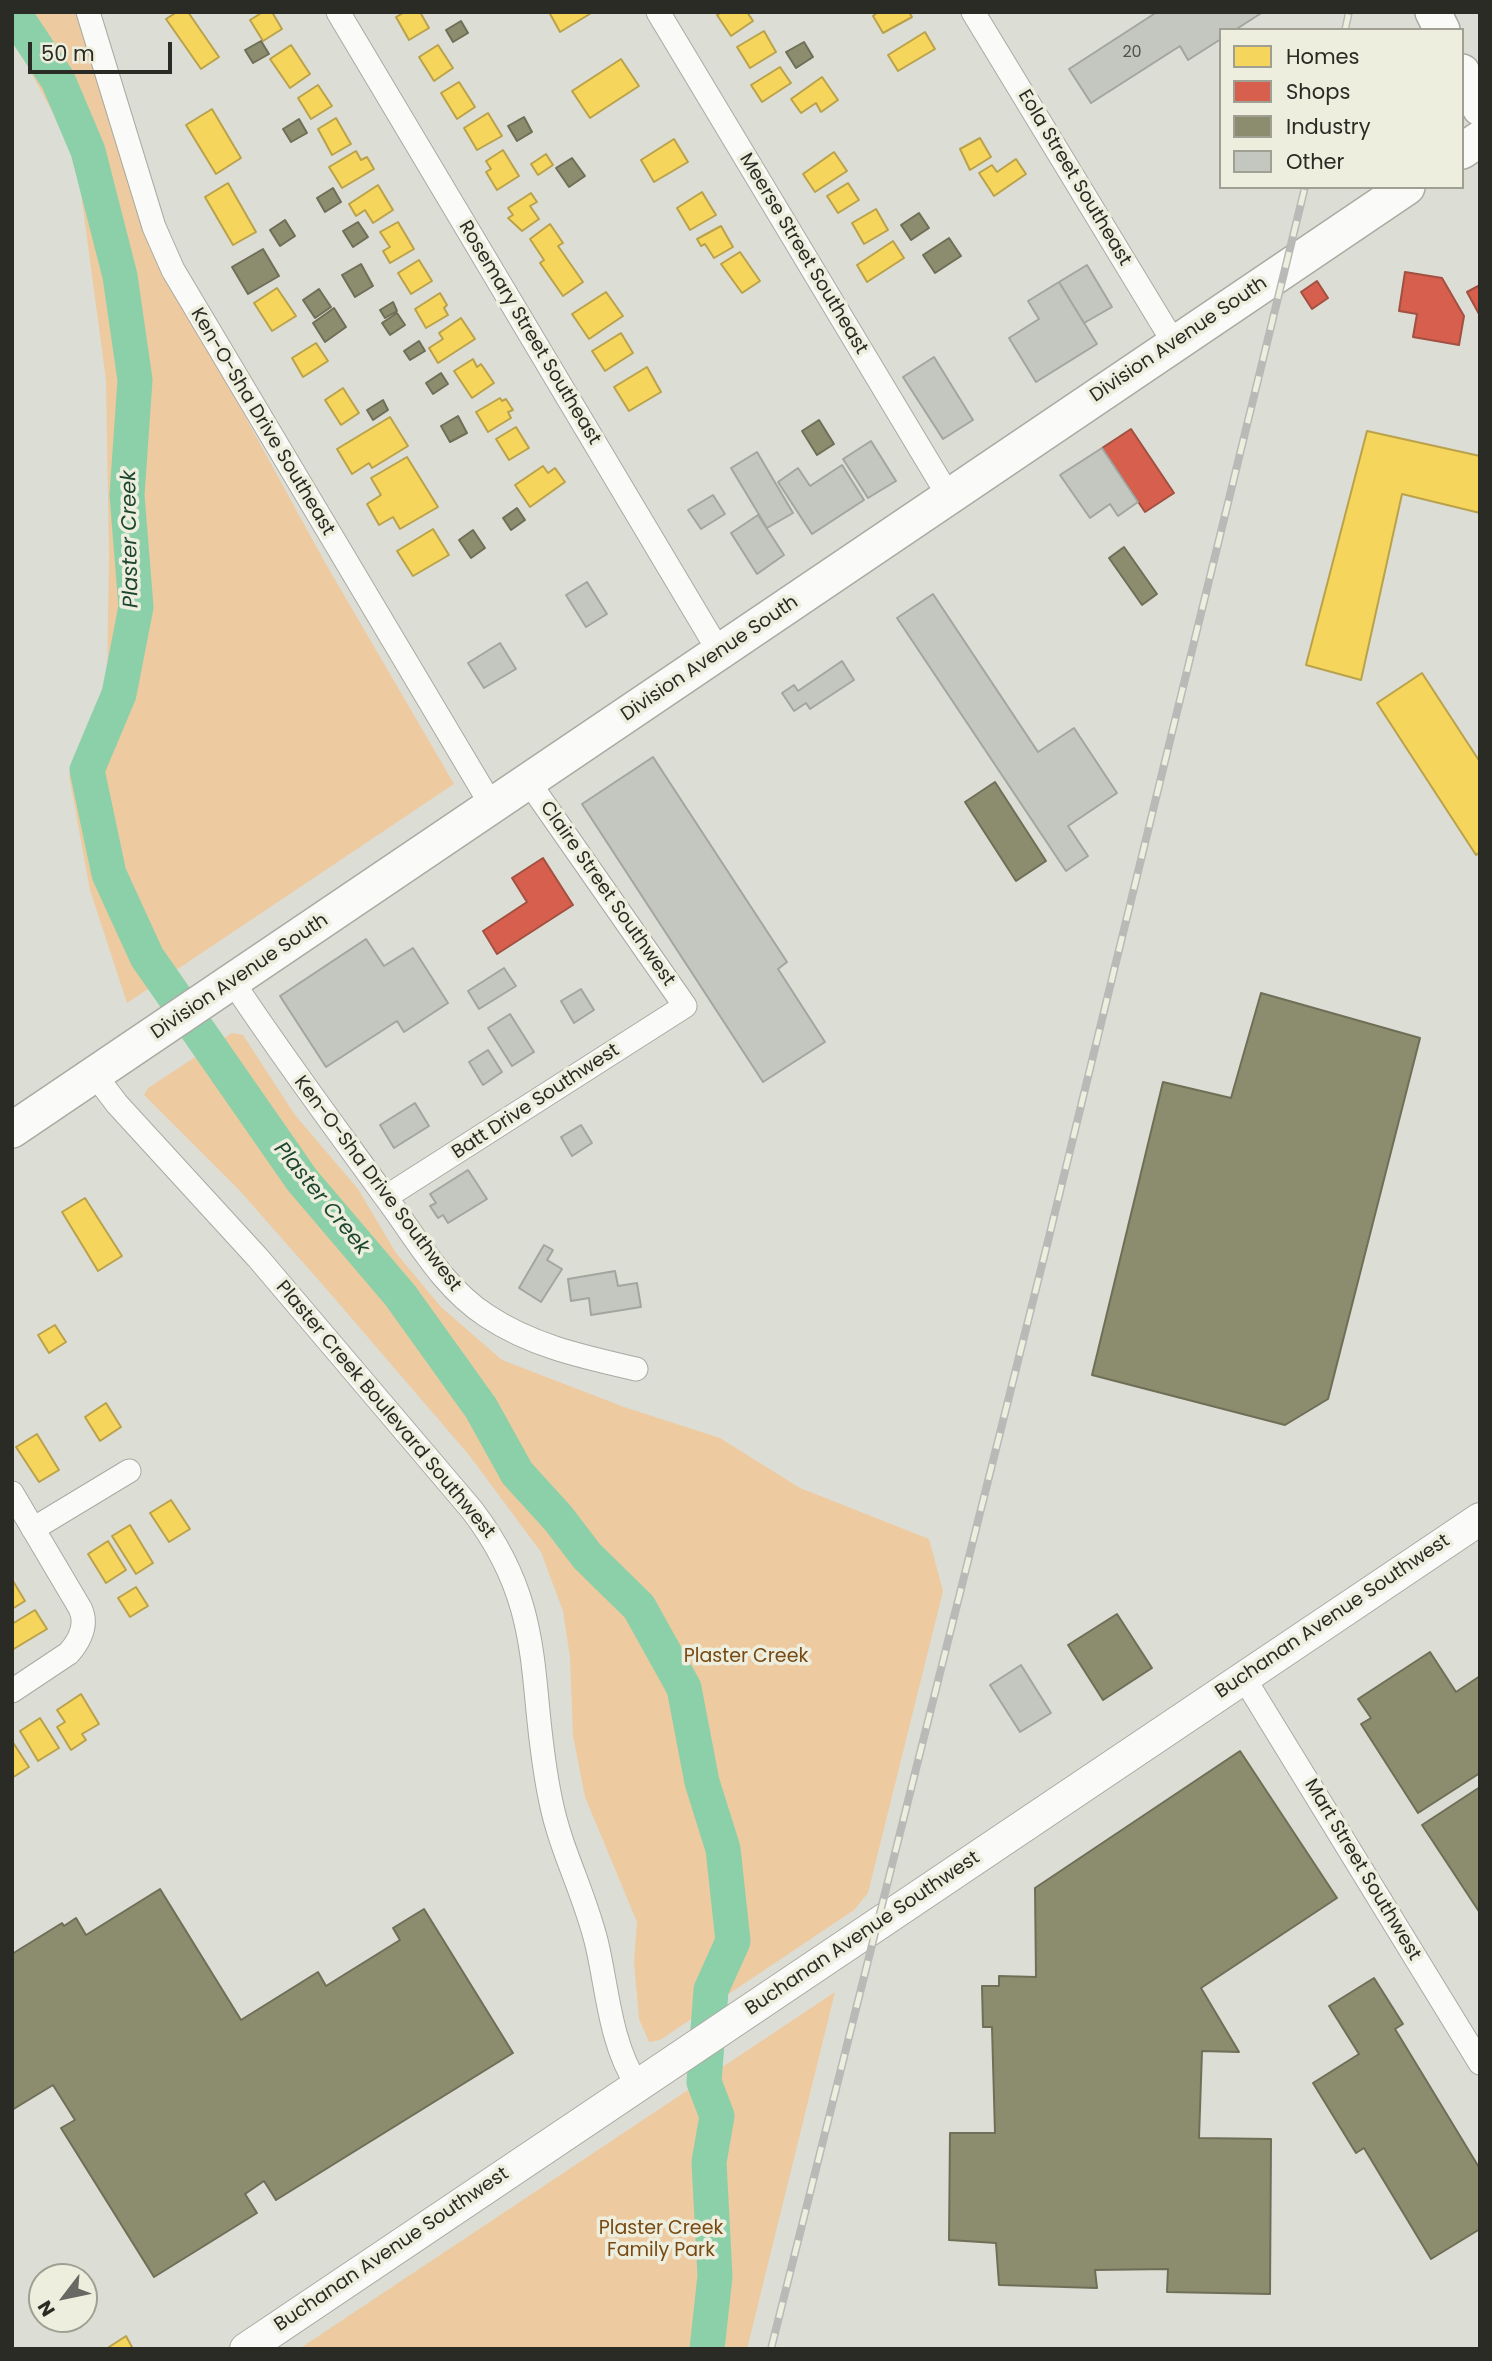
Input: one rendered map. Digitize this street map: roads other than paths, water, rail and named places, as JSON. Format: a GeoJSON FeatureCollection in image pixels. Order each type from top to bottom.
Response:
{"type":"FeatureCollection","features":[{"type":"Feature","properties":{"kind":"main road"},"geometry":{"type":"LineString","coordinates":[[1433,12],[1441,28]]}},
{"type":"Feature","properties":{"kind":"main road"},"geometry":{"type":"LineString","coordinates":[[1464,76],[1480,108]]}},
{"type":"Feature","properties":{"kind":"main road"},"geometry":{"type":"LineString","coordinates":[[1464,150],[1480,139]]}},
{"type":"Feature","properties":{"kind":"main road","name":"Division Avenue South"},"geometry":{"type":"LineString","coordinates":[[12,1130],[1404,189]]}},
{"type":"Feature","properties":{"kind":"street","name":"Ken-O-Sha Drive Southeast"},"geometry":{"type":"LineString","coordinates":[[88,12],[154,227],[173,270],[492,806]]}},
{"type":"Feature","properties":{"kind":"street","name":"Rosemary Street Southeast"},"geometry":{"type":"LineString","coordinates":[[338,12],[720,653]]}},
{"type":"Feature","properties":{"kind":"street","name":"Meerse Street Southeast"},"geometry":{"type":"LineString","coordinates":[[658,12],[948,495]]}},
{"type":"Feature","properties":{"kind":"street","name":"Eola Street Southeast"},"geometry":{"type":"LineString","coordinates":[[973,12],[1174,343]]}},
{"type":"Feature","properties":{"kind":"street","name":"Claire Street Southwest"},"geometry":{"type":"LineString","coordinates":[[528,781],[685,1006]]}},
{"type":"Feature","properties":{"kind":"street","name":"Ken-O-Sha Drive Southwest"},"geometry":{"type":"LineString","coordinates":[[221,990],[297,1078],[431,1262],[461,1296],[486,1316],[542,1344],[636,1369]]}},
{"type":"Feature","properties":{"kind":"street","name":"Batt Drive Southwest"},"geometry":{"type":"LineString","coordinates":[[386,1197],[685,1006]]}},
{"type":"Feature","properties":{"kind":"street","name":"Plaster Creek Boulevard Southwest"},"geometry":{"type":"LineString","coordinates":[[108,1066],[117,1104],[258,1258],[472,1510],[501,1551],[523,1601],[533,1643],[542,1755],[556,1825],[595,1936],[621,2057],[637,2085]]}},
{"type":"Feature","properties":{"kind":"street"},"geometry":{"type":"LineString","coordinates":[[33,1530],[129,1471]]}},
{"type":"Feature","properties":{"kind":"street"},"geometry":{"type":"LineString","coordinates":[[12,1493],[83,1614],[81,1634],[69,1653],[12,1691]]}},
{"type":"Feature","properties":{"kind":"street","name":"Buchanan Avenue Southwest"},"geometry":{"type":"LineString","coordinates":[[246,2349],[1480,1519]]}},
{"type":"Feature","properties":{"kind":"street","name":"Mart Street Southwest"},"geometry":{"type":"LineString","coordinates":[[1244,1678],[1480,2063]]}},
{"type":"Feature","properties":{"kind":"waterway","name":"Plaster Creek"},"geometry":{"type":"LineString","coordinates":[[13,12],[58,80],[88,151],[120,276],[135,380],[127,495],[136,607],[119,694],[87,770],[109,874],[147,957],[302,1180],[400,1295],[481,1408],[517,1473],[558,1518],[587,1556],[639,1607],[684,1688],[702,1782],[723,1849],[733,1941],[711,1990],[704,2082],[717,2116],[709,2162],[715,2276],[707,2349]]}},
{"type":"Feature","properties":{"kind":"railway"},"geometry":{"type":"LineString","coordinates":[[1345,28],[1349,12]]}},
{"type":"Feature","properties":{"kind":"railway"},"geometry":{"type":"LineString","coordinates":[[771,2349],[1048,1241],[1305,189]]}},
{"type":"Feature","properties":{"kind":"park label","name":"Plaster Creek Family Park"},"geometry":{"type":"Point","coordinates":[661,2240]}}]}
